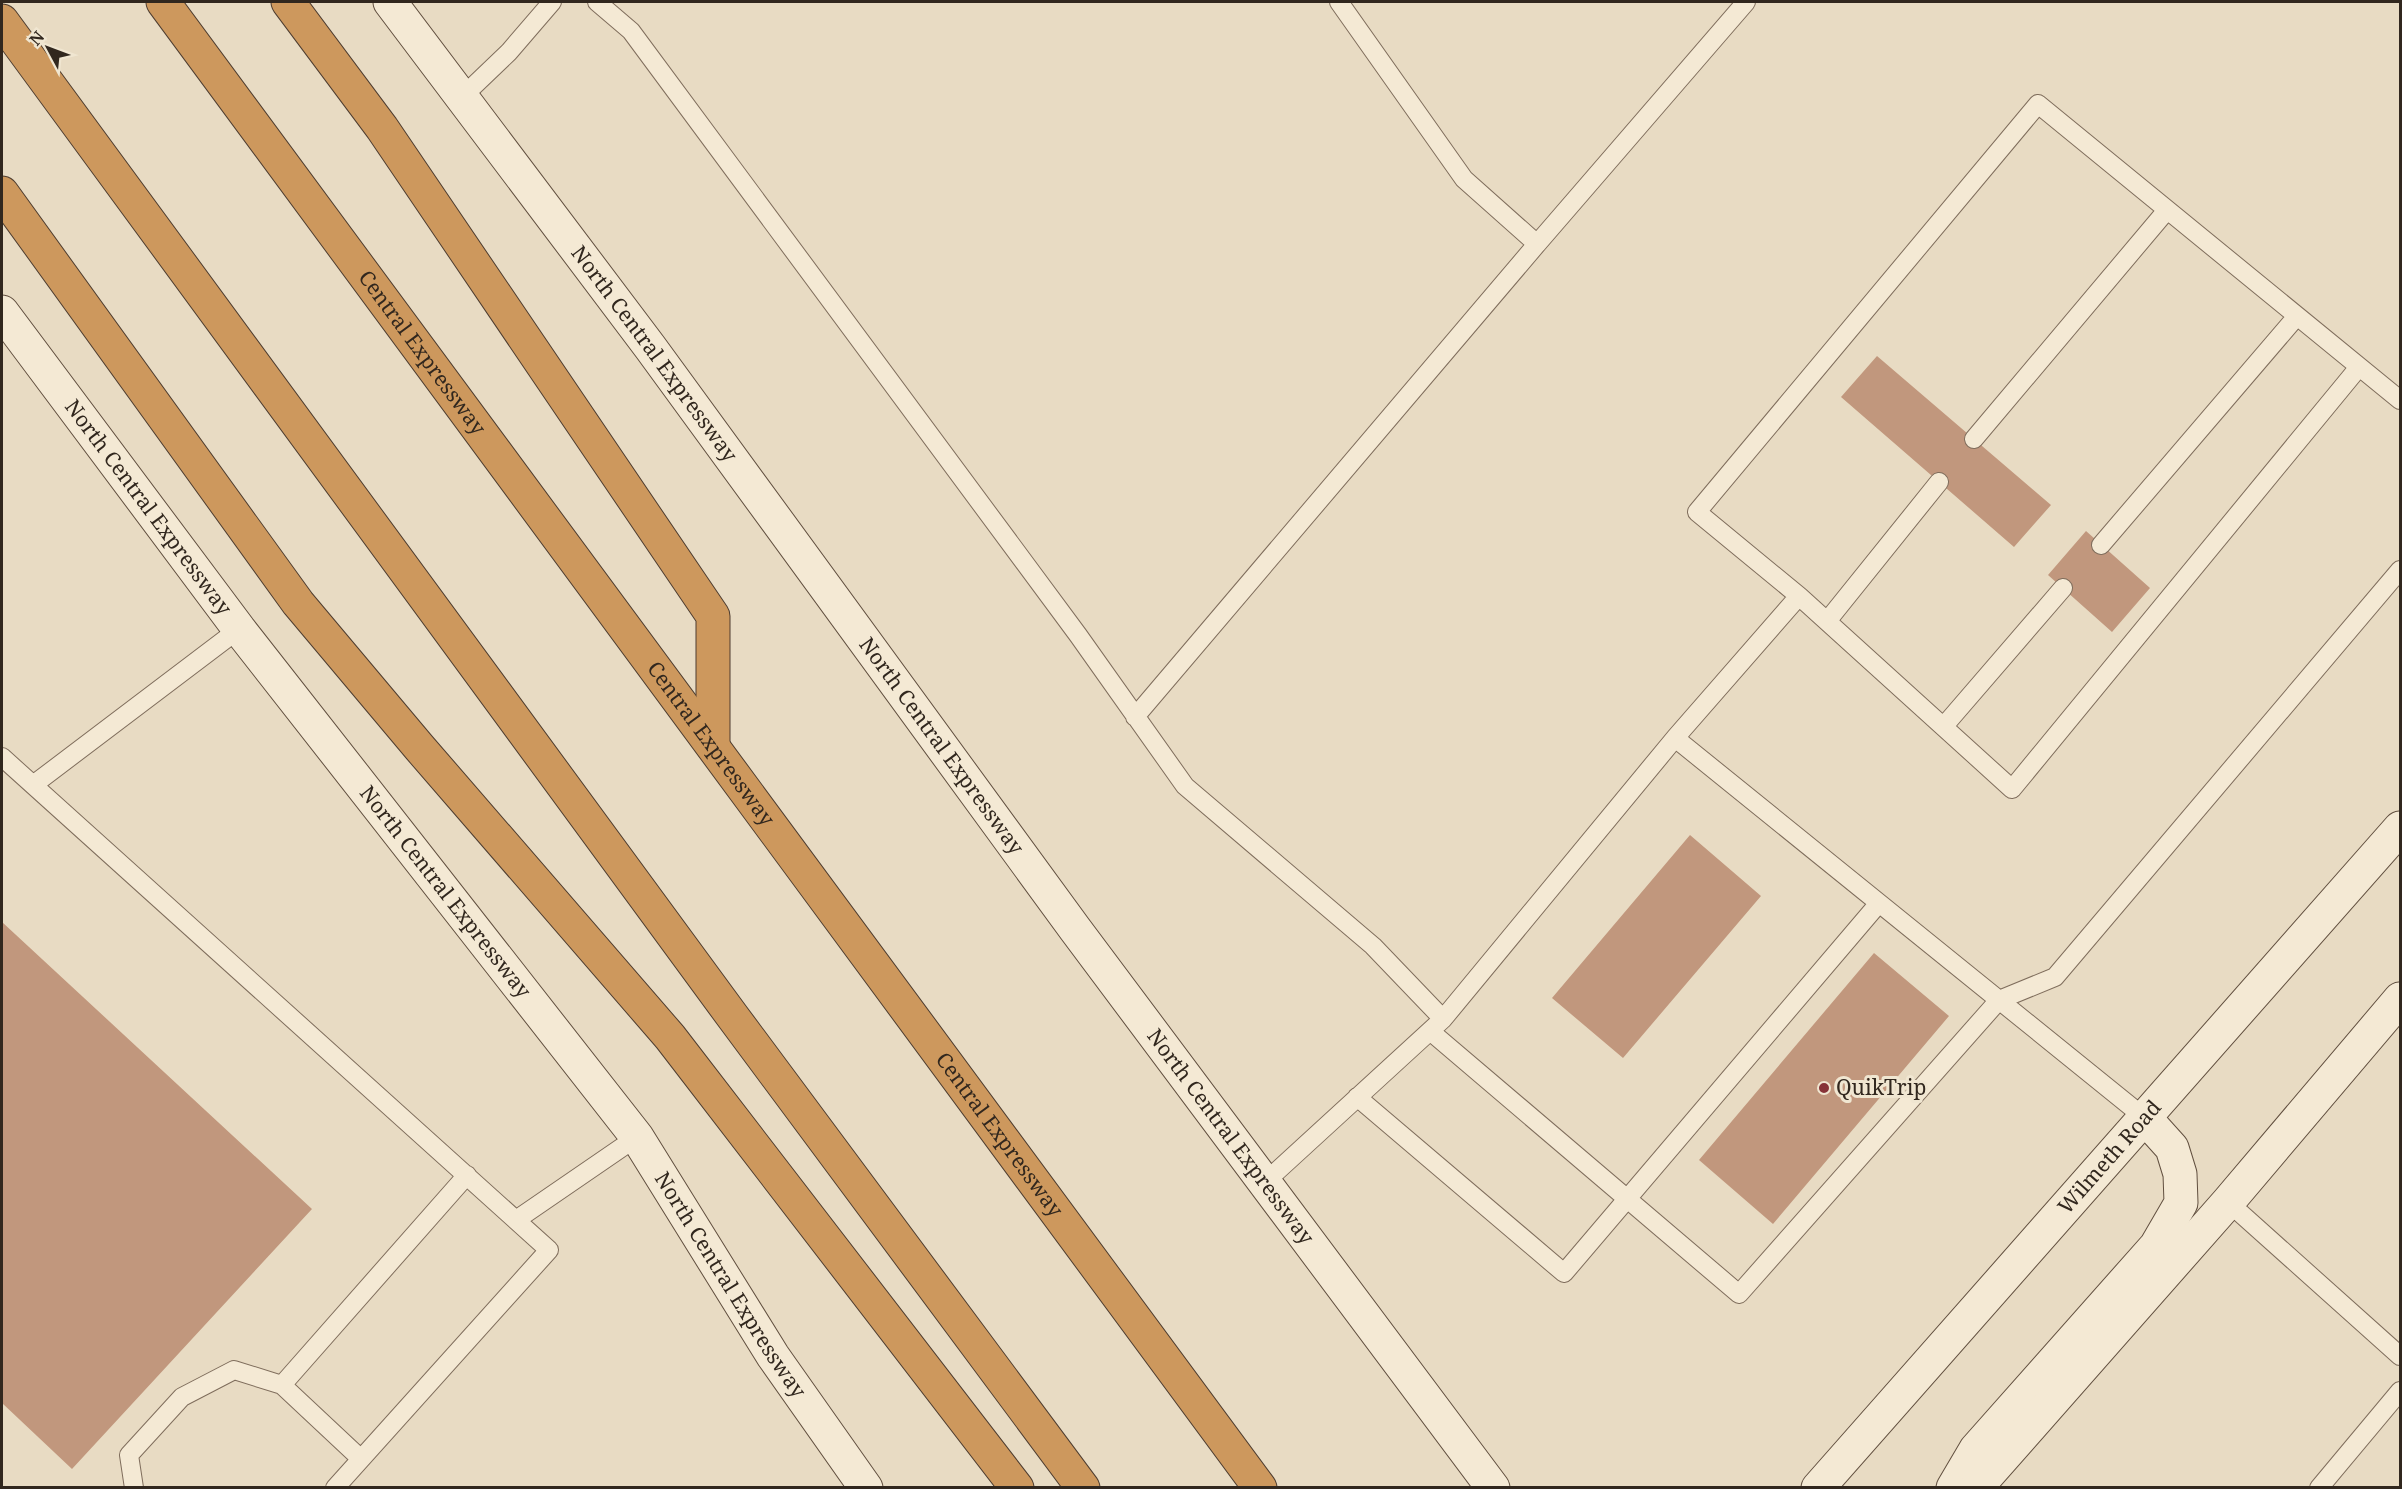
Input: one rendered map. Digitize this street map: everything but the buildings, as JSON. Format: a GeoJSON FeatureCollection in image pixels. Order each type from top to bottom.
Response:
{"type":"FeatureCollection","features":[{"type":"Feature","properties":{"kind":"highway","name":"Central Expressway"},"geometry":{"type":"LineString","coordinates":[[163,2],[1260,1488]]}},
{"type":"Feature","properties":{"kind":"highway"},"geometry":{"type":"LineString","coordinates":[[288,2],[382,128],[713,616],[713,746]]}},
{"type":"Feature","properties":{"kind":"highway"},"geometry":{"type":"LineString","coordinates":[[2,21],[733,1017],[1083,1488]]}},
{"type":"Feature","properties":{"kind":"highway"},"geometry":{"type":"LineString","coordinates":[[2,193],[298,603],[419,747],[670,1037],[1017,1488]]}},
{"type":"Feature","properties":{"kind":"main road","name":"North Central Expressway"},"geometry":{"type":"LineString","coordinates":[[390,2],[650,347],[958,771],[1493,1488]]}},
{"type":"Feature","properties":{"kind":"main road","name":"North Central Expressway"},"geometry":{"type":"LineString","coordinates":[[2,312],[238,629],[637,1137],[773,1356],[866,1488]]}},
{"type":"Feature","properties":{"kind":"main road","name":"Wilmeth Road"},"geometry":{"type":"LineString","coordinates":[[1818,1488],[2400,828]]}},
{"type":"Feature","properties":{"kind":"main road"},"geometry":{"type":"LineString","coordinates":[[1976,1488],[2228,1202],[2400,999]]}},
{"type":"Feature","properties":{"kind":"main road"},"geometry":{"type":"LineString","coordinates":[[1953,1488],[1976,1449],[2156,1246],[2181,1203],[2180,1174],[2172,1148],[2145,1118]]}},
{"type":"Feature","properties":{"kind":"lane"},"geometry":{"type":"LineString","coordinates":[[462,97],[509,52],[552,2]]}},
{"type":"Feature","properties":{"kind":"lane"},"geometry":{"type":"LineString","coordinates":[[597,2],[631,31],[1064,616],[1185,786],[1373,946],[1436,1025],[1626,1198],[1739,1294],[1999,1000],[2055,977],[2400,570]]}},
{"type":"Feature","properties":{"kind":"lane"},"geometry":{"type":"LineString","coordinates":[[1339,2],[1464,179],[1537,244]]}},
{"type":"Feature","properties":{"kind":"lane"},"geometry":{"type":"LineString","coordinates":[[1135,717],[1746,2]]}},
{"type":"Feature","properties":{"kind":"lane"},"geometry":{"type":"LineString","coordinates":[[2359,367],[2012,789],[1828,620],[1697,512],[2038,104],[2400,400]]}},
{"type":"Feature","properties":{"kind":"lane"},"geometry":{"type":"LineString","coordinates":[[1974,439],[2167,210]]}},
{"type":"Feature","properties":{"kind":"lane"},"geometry":{"type":"LineString","coordinates":[[2102,545],[2297,316]]}},
{"type":"Feature","properties":{"kind":"lane"},"geometry":{"type":"LineString","coordinates":[[1828,620],[1939,482]]}},
{"type":"Feature","properties":{"kind":"lane"},"geometry":{"type":"LineString","coordinates":[[1944,726],[2063,588]]}},
{"type":"Feature","properties":{"kind":"lane"},"geometry":{"type":"LineString","coordinates":[[1264,1183],[1436,1025],[1798,596]]}},
{"type":"Feature","properties":{"kind":"lane"},"geometry":{"type":"LineString","coordinates":[[33,785],[238,629]]}},
{"type":"Feature","properties":{"kind":"lane"},"geometry":{"type":"LineString","coordinates":[[1676,738],[2145,1118]]}},
{"type":"Feature","properties":{"kind":"lane"},"geometry":{"type":"LineString","coordinates":[[2,757],[549,1250],[335,1488]]}},
{"type":"Feature","properties":{"kind":"lane"},"geometry":{"type":"LineString","coordinates":[[1357,1097],[1564,1273],[1879,903]]}},
{"type":"Feature","properties":{"kind":"lane"},"geometry":{"type":"LineString","coordinates":[[516,1220],[637,1137]]}},
{"type":"Feature","properties":{"kind":"lane"},"geometry":{"type":"LineString","coordinates":[[282,1385],[467,1175]]}},
{"type":"Feature","properties":{"kind":"lane"},"geometry":{"type":"LineString","coordinates":[[2228,1202],[2400,1356]]}},
{"type":"Feature","properties":{"kind":"lane"},"geometry":{"type":"LineString","coordinates":[[134,1488],[129,1455],[182,1397],[234,1370],[282,1385],[361,1460]]}},
{"type":"Feature","properties":{"kind":"lane"},"geometry":{"type":"LineString","coordinates":[[2319,1488],[2400,1391]]}},
{"type":"Feature","properties":{"kind":"place","name":"QuikTrip"},"geometry":{"type":"Point","coordinates":[1824,1088]}}]}
